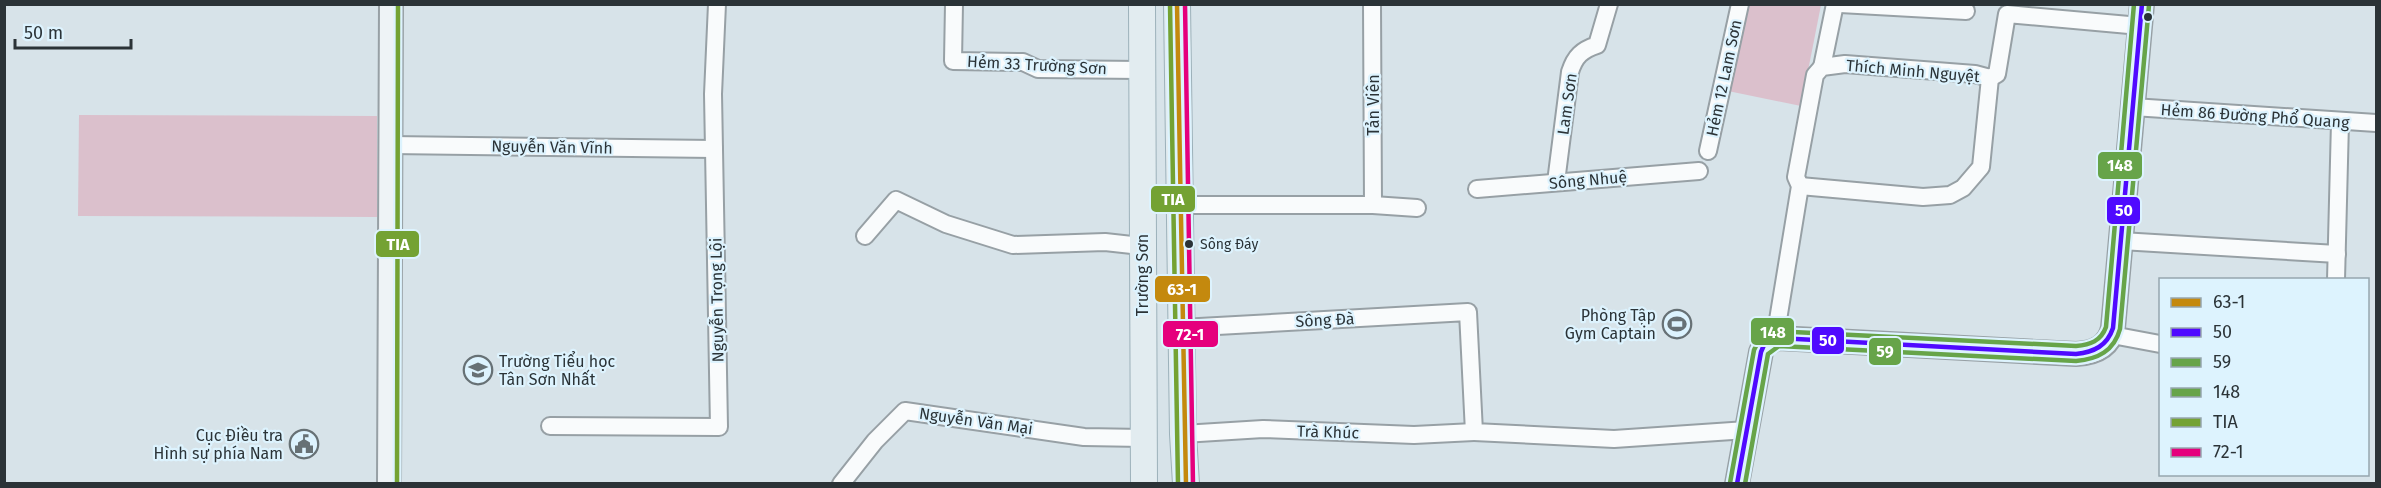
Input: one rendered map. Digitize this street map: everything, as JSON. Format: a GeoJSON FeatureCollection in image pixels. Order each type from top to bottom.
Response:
{"type":"FeatureCollection","features":[{"type":"Feature","properties":{"kind":"main road"},"geometry":{"type":"LineString","coordinates":[[389,483],[391,4]]}},
{"type":"Feature","properties":{"kind":"main road","name":"Trường Sơn"},"geometry":{"type":"LineString","coordinates":[[1142,4],[1144,483]]}},
{"type":"Feature","properties":{"kind":"main road"},"geometry":{"type":"LineString","coordinates":[[1177,4],[1181,328],[1186,483]]}},
{"type":"Feature","properties":{"kind":"main road"},"geometry":{"type":"LineString","coordinates":[[1737,483],[1761,352],[1764,345],[1777,338],[2076,354],[2101,348],[2112,335],[2141,15]]}},
{"type":"Feature","properties":{"kind":"street","name":"Nguyễn Trọng Lội"},"geometry":{"type":"LineString","coordinates":[[550,426],[719,428],[714,150],[717,4]]}},
{"type":"Feature","properties":{"kind":"street","name":"Hẻm 33 Trường Sơn"},"geometry":{"type":"LineString","coordinates":[[954,4],[953,61],[1023,62],[1038,69],[1141,70]]}},
{"type":"Feature","properties":{"kind":"street","name":"Tản Viên"},"geometry":{"type":"LineString","coordinates":[[1372,4],[1373,205]]}},
{"type":"Feature","properties":{"kind":"street","name":"Lam Sơn"},"geometry":{"type":"LineString","coordinates":[[1556,182],[1570,72],[1574,59],[1585,49],[1597,45],[1609,4]]}},
{"type":"Feature","properties":{"kind":"street","name":"Hẻm 12 Lam Sơn"},"geometry":{"type":"LineString","coordinates":[[1708,151],[1740,4]]}},
{"type":"Feature","properties":{"kind":"street"},"geometry":{"type":"LineString","coordinates":[[1822,67],[1835,4]]}},
{"type":"Feature","properties":{"kind":"street"},"geometry":{"type":"LineString","coordinates":[[1840,4],[1966,11]]}},
{"type":"Feature","properties":{"kind":"street"},"geometry":{"type":"LineString","coordinates":[[1990,78],[1996,74],[2007,14],[2141,15]]}},
{"type":"Feature","properties":{"kind":"street","name":"Thích Minh Nguyệt"},"geometry":{"type":"LineString","coordinates":[[1777,338],[1800,186],[1796,177],[1815,75],[1822,67],[1845,64],[1975,74],[1990,78],[1981,167],[1963,188],[1950,195],[1923,197],[1800,186]]}},
{"type":"Feature","properties":{"kind":"street","name":"Hẻm 86 Đường Phổ Quang"},"geometry":{"type":"LineString","coordinates":[[2133,107],[2376,123]]}},
{"type":"Feature","properties":{"kind":"street"},"geometry":{"type":"LineString","coordinates":[[2336,278],[2340,122]]}},
{"type":"Feature","properties":{"kind":"street","name":"Nguyễn Văn Vĩnh"},"geometry":{"type":"LineString","coordinates":[[390,145],[714,150]]}},
{"type":"Feature","properties":{"kind":"street","name":"Sông Nhuệ"},"geometry":{"type":"LineString","coordinates":[[1477,189],[1699,171]]}},
{"type":"Feature","properties":{"kind":"street"},"geometry":{"type":"LineString","coordinates":[[865,236],[896,200],[946,224],[1013,245],[1105,242],[1142,246]]}},
{"type":"Feature","properties":{"kind":"street"},"geometry":{"type":"LineString","coordinates":[[1181,205],[1373,205],[1417,208]]}},
{"type":"Feature","properties":{"kind":"street"},"geometry":{"type":"LineString","coordinates":[[2121,241],[2337,254]]}},
{"type":"Feature","properties":{"kind":"street","name":"Sông Đà"},"geometry":{"type":"LineString","coordinates":[[1181,328],[1468,312],[1474,432]]}},
{"type":"Feature","properties":{"kind":"street"},"geometry":{"type":"LineString","coordinates":[[2112,335],[2159,344]]}},
{"type":"Feature","properties":{"kind":"street","name":"Nguyễn Văn Mại"},"geometry":{"type":"LineString","coordinates":[[841,483],[875,441],[905,411],[1084,436],[1143,438]]}},
{"type":"Feature","properties":{"kind":"street","name":"Trà Khúc"},"geometry":{"type":"LineString","coordinates":[[1183,434],[1263,429],[1414,435],[1474,432],[1614,439],[1747,430]]}},
{"type":"Feature","properties":{"kind":"shaded area"},"geometry":{"type":"Polygon","coordinates":[[[1746,5],[1821,5],[1801,106],[1728,91],[1746,5]]]}},
{"type":"Feature","properties":{"kind":"shaded area"},"geometry":{"type":"Polygon","coordinates":[[[79,115],[377,116],[377,217],[78,216],[79,115]]]}},
{"type":"Feature","properties":{"kind":"transit line","name":"TIA"},"geometry":{"type":"LineString","coordinates":[[397,484],[398,4]]}},
{"type":"Feature","properties":{"kind":"transit line","name":"TIA"},"geometry":{"type":"LineString","coordinates":[[1170,4],[1178,484]]}},
{"type":"Feature","properties":{"kind":"transit line","name":"63-1"},"geometry":{"type":"LineString","coordinates":[[1177,4],[1186,484]]}},
{"type":"Feature","properties":{"kind":"transit line","name":"72-1"},"geometry":{"type":"LineString","coordinates":[[1185,4],[1193,484]]}},
{"type":"Feature","properties":{"kind":"transit line","name":"148"},"geometry":{"type":"LineString","coordinates":[[1730,483],[1754,350],[1759,340],[1774,331],[2076,346],[2086,345],[2101,336],[2106,327],[2134,4]]}},
{"type":"Feature","properties":{"kind":"transit line","name":"50"},"geometry":{"type":"LineString","coordinates":[[1737,484],[1761,352],[1764,345],[1777,338],[2076,354],[2089,352],[2103,344],[2113,328],[2142,4]]}},
{"type":"Feature","properties":{"kind":"transit line","name":"59"},"geometry":{"type":"LineString","coordinates":[[1745,484],[1768,354],[1779,346],[2076,361],[2098,356],[2114,343],[2120,329],[2149,5]]}},
{"type":"Feature","properties":{"kind":"place","name":"Sông Đáy"},"geometry":{"type":"Point","coordinates":[1189,244]}},
{"type":"Feature","properties":{"kind":"place","name":"Phòng Tập Gym Captain"},"geometry":{"type":"Point","coordinates":[1677,324]}},
{"type":"Feature","properties":{"kind":"place","name":"Trường Tiểu học Tân Sơn Nhất"},"geometry":{"type":"Point","coordinates":[478,370]}},
{"type":"Feature","properties":{"kind":"place","name":"Cục Điều tra Hình sự phía Nam"},"geometry":{"type":"Point","coordinates":[304,444]}}]}
